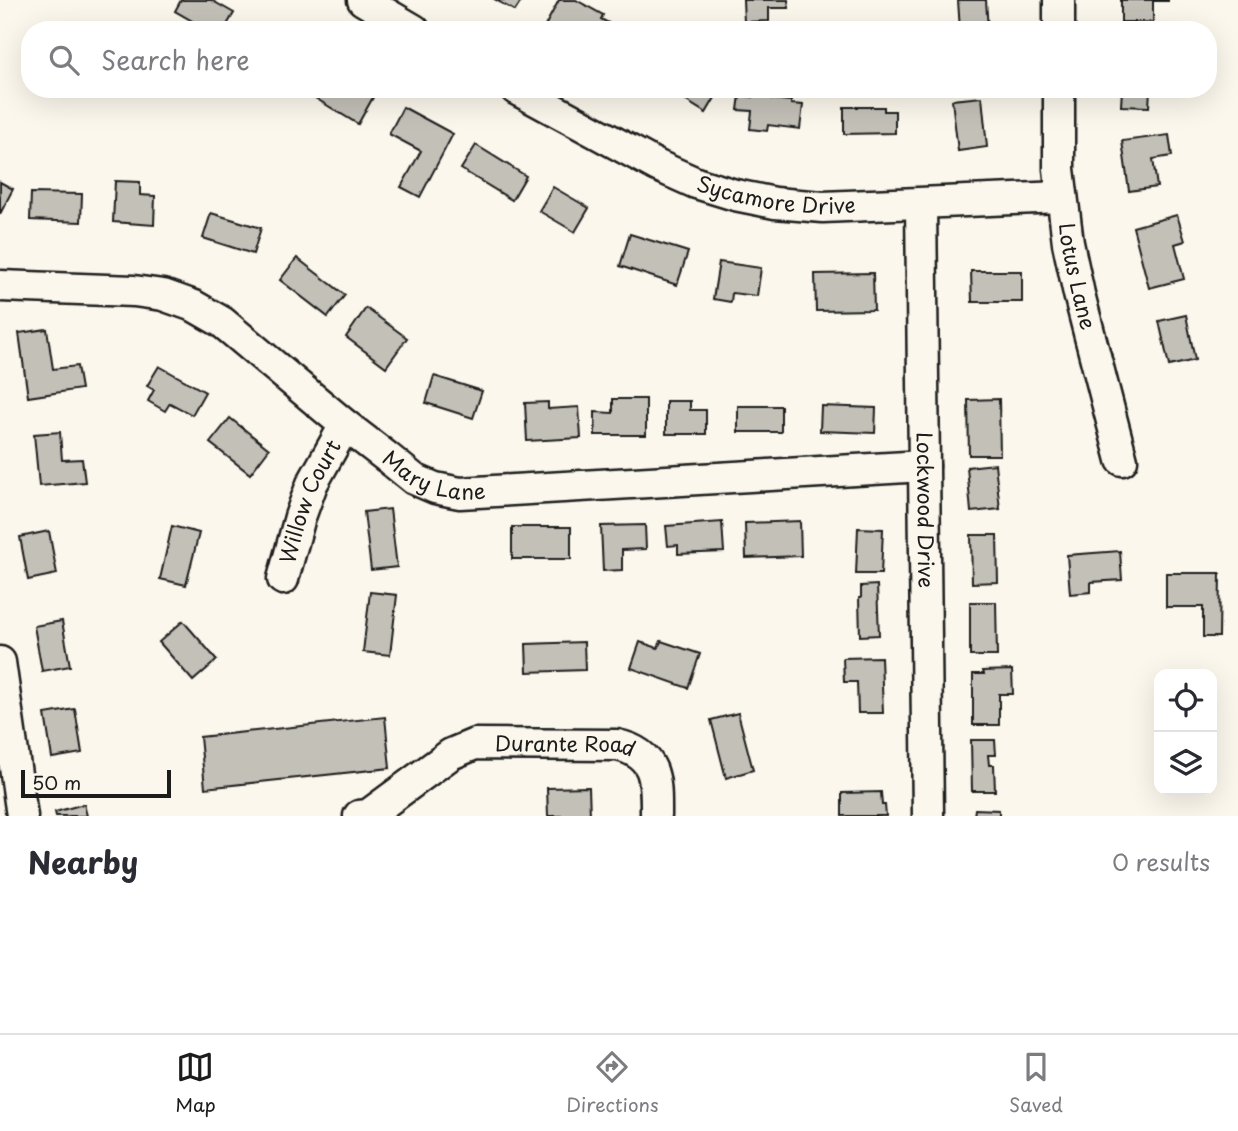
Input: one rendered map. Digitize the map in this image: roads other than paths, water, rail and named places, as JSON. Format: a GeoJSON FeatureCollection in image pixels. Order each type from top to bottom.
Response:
{"type":"FeatureCollection","features":[{"type":"Feature","properties":{"kind":"street"},"geometry":{"type":"LineString","coordinates":[[363,0],[399,21]]}},
{"type":"Feature","properties":{"kind":"street"},"geometry":{"type":"LineString","coordinates":[[1059,0],[1059,21]]}},
{"type":"Feature","properties":{"kind":"street","name":"Sycamore Drive"},"geometry":{"type":"LineString","coordinates":[[533,98],[658,166],[696,183],[775,203],[823,207],[1061,197]]}},
{"type":"Feature","properties":{"kind":"street","name":"Lotus Lane"},"geometry":{"type":"LineString","coordinates":[[1059,98],[1059,169],[1068,243],[1122,460]]}},
{"type":"Feature","properties":{"kind":"street","name":"Lockwood Drive"},"geometry":{"type":"LineString","coordinates":[[921,204],[928,816]]}},
{"type":"Feature","properties":{"kind":"street","name":"Mary Lane"},"geometry":{"type":"LineString","coordinates":[[0,286],[134,290],[163,295],[194,306],[222,322],[414,479],[435,488],[460,493],[924,466]]}},
{"type":"Feature","properties":{"kind":"street","name":"Willow Court"},"geometry":{"type":"LineString","coordinates":[[283,579],[312,484],[345,425]]}},
{"type":"Feature","properties":{"kind":"street"},"geometry":{"type":"LineString","coordinates":[[0,662],[22,816]]}},
{"type":"Feature","properties":{"kind":"street","name":"Durante Road"},"geometry":{"type":"LineString","coordinates":[[365,816],[451,754],[475,744],[505,743],[617,745],[629,748],[642,755],[651,767],[656,780],[656,816]]}}]}
